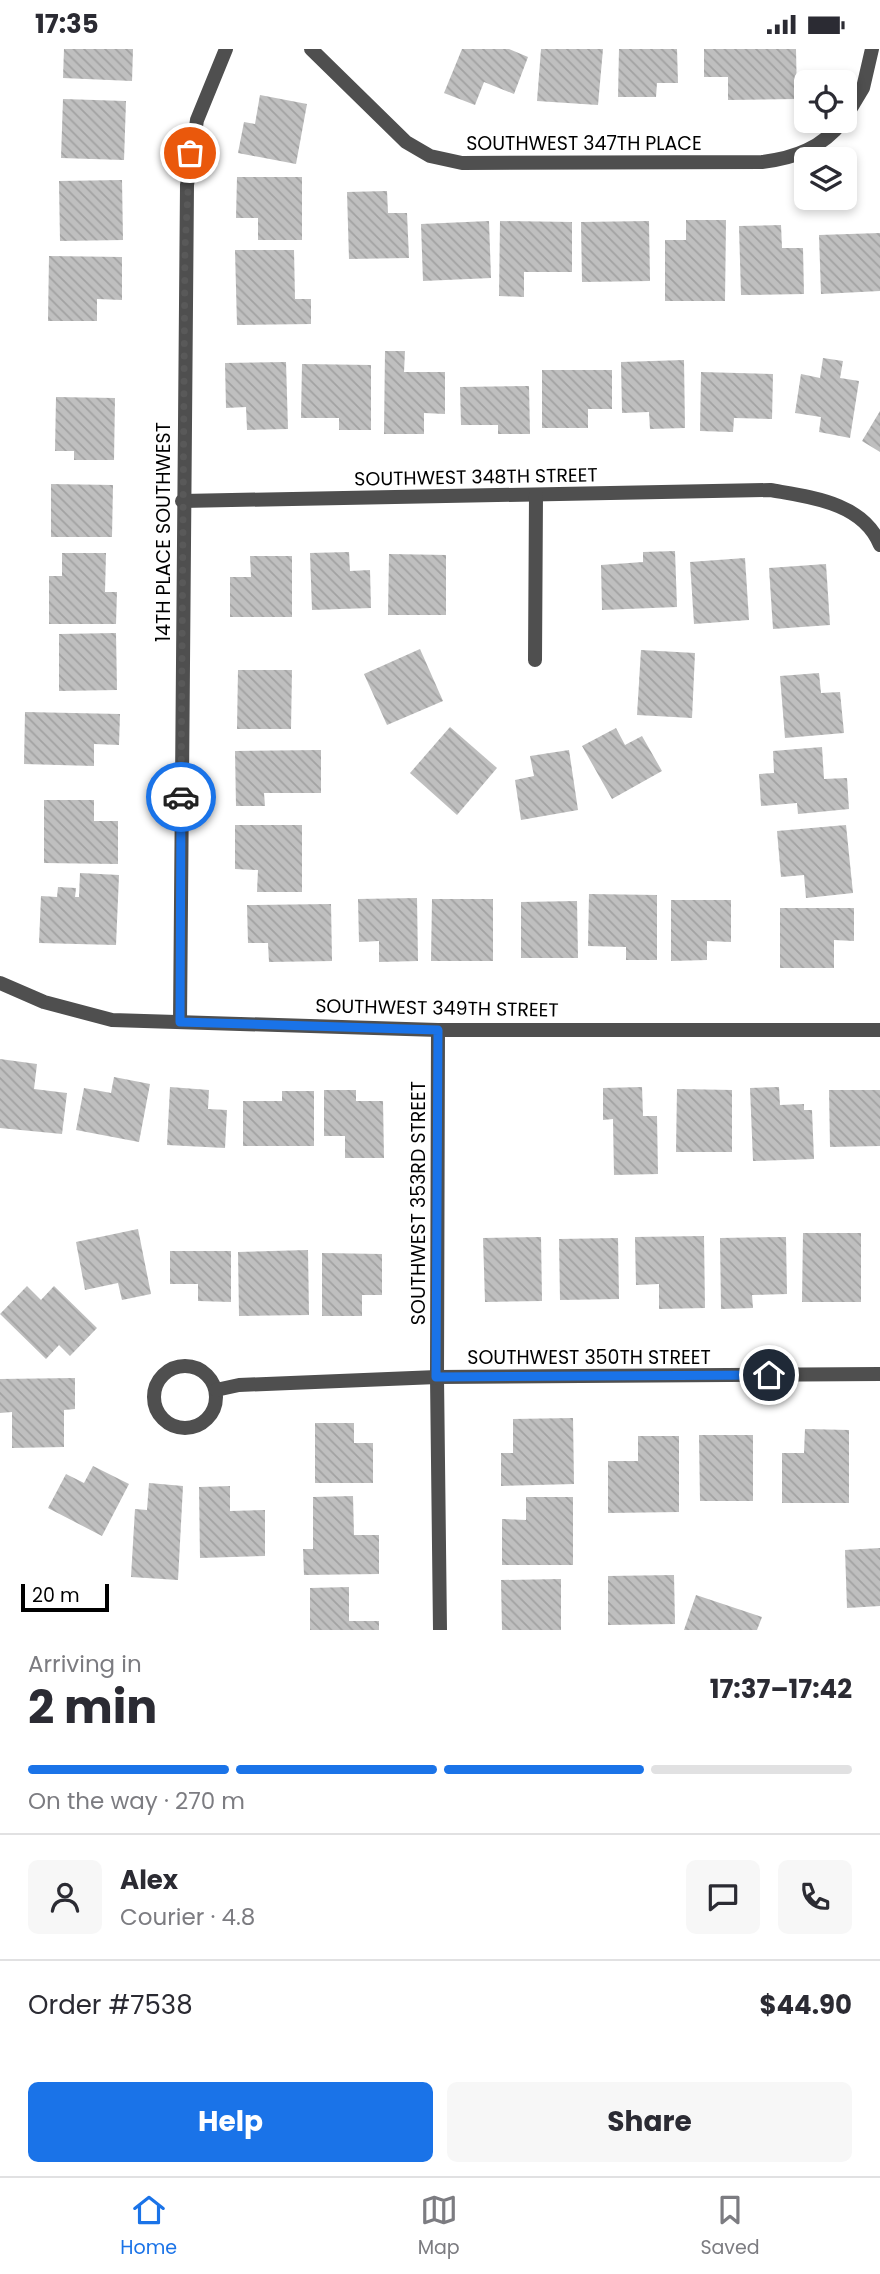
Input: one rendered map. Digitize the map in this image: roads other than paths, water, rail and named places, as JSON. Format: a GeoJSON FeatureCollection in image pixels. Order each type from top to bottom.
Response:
{"type":"FeatureCollection","features":[{"type":"Feature","properties":{"kind":"street","name":"14TH PLACE SOUTHWEST"},"geometry":{"type":"LineString","coordinates":[[180,1022],[185,248],[190,153],[205,95],[226,49]]}},
{"type":"Feature","properties":{"kind":"street","name":"SOUTHWEST 347TH PLACE"},"geometry":{"type":"LineString","coordinates":[[311,49],[406,142],[430,156],[462,163],[762,162],[802,154],[821,143],[831,133]]}},
{"type":"Feature","properties":{"kind":"street","name":"SOUTHWEST 347TH PLACE"},"geometry":{"type":"LineString","coordinates":[[857,98],[863,88],[872,49]]}},
{"type":"Feature","properties":{"kind":"street","name":"SOUTHWEST 348TH STREET"},"geometry":{"type":"LineString","coordinates":[[182,501],[770,490],[825,499],[852,513],[876,536],[880,545]]}},
{"type":"Feature","properties":{"kind":"street"},"geometry":{"type":"LineString","coordinates":[[535,660],[536,495]]}},
{"type":"Feature","properties":{"kind":"street","name":"SOUTHWEST 349TH STREET"},"geometry":{"type":"LineString","coordinates":[[0,983],[44,1002],[112,1020],[438,1030],[880,1030]]}},
{"type":"Feature","properties":{"kind":"street","name":"SOUTHWEST 353RD STREET"},"geometry":{"type":"LineString","coordinates":[[438,1030],[436,1377],[440,1630]]}},
{"type":"Feature","properties":{"kind":"street"},"geometry":{"type":"LineString","coordinates":[[184,1366],[204,1372],[216,1390],[213,1411],[207,1420],[187,1428],[166,1422],[155,1403],[154,1393],[164,1374],[184,1366]]}},
{"type":"Feature","properties":{"kind":"street","name":"SOUTHWEST 350TH STREET"},"geometry":{"type":"LineString","coordinates":[[216,1390],[239,1385],[436,1377],[880,1374]]}}]}
